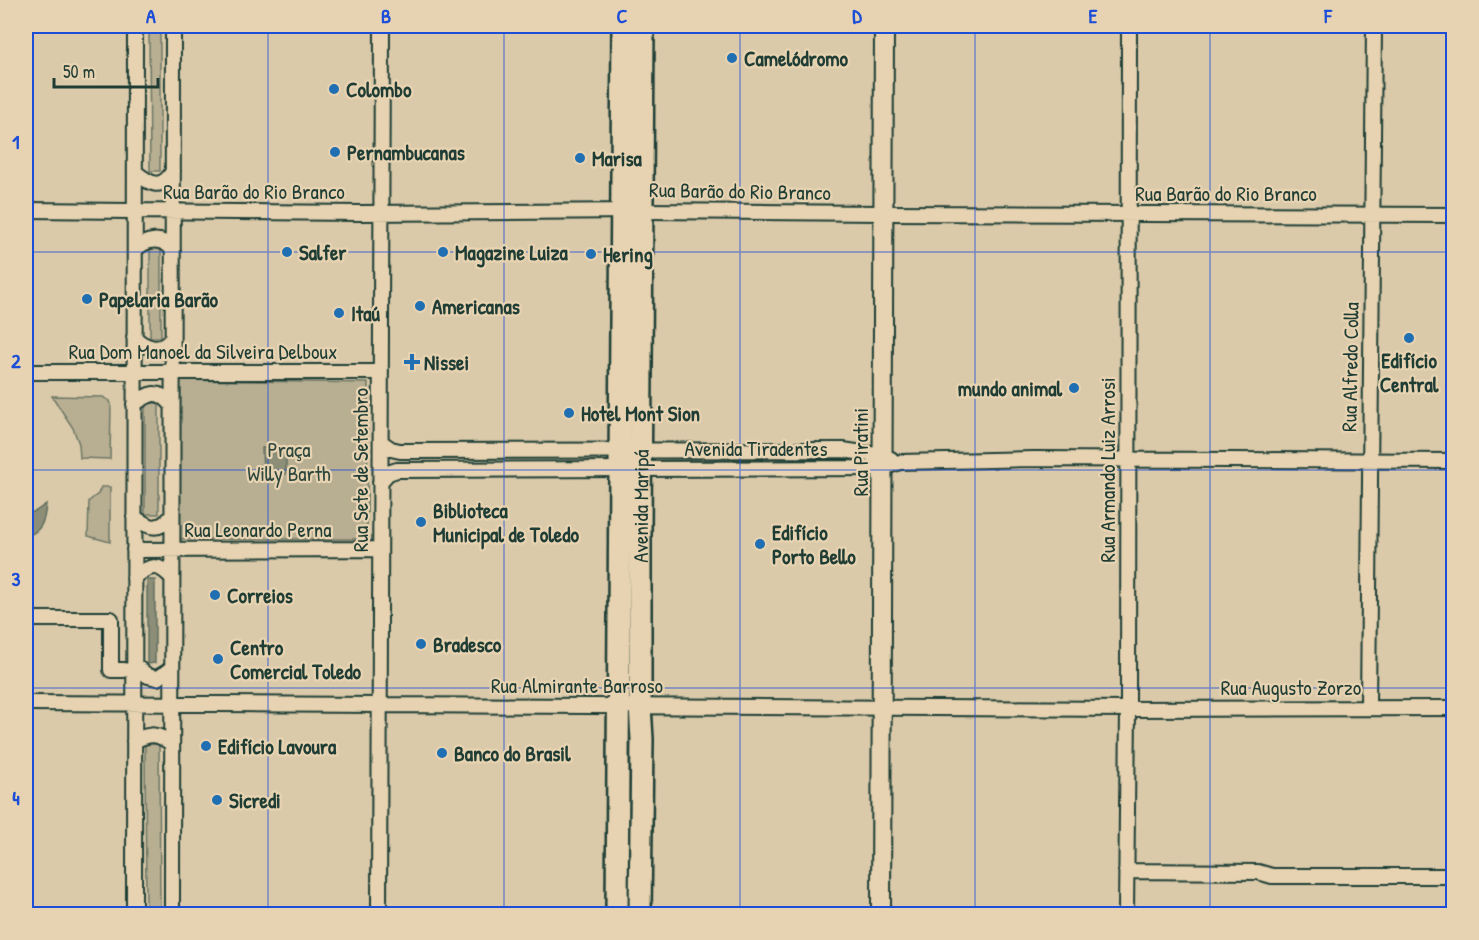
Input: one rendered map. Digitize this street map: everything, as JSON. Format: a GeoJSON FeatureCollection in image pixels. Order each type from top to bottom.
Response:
{"type":"FeatureCollection","features":[{"type":"Feature","properties":{"kind":"main road","name":"Avenida Maripá"},"geometry":{"type":"LineString","coordinates":[[623,26],[632,178],[630,501],[642,739],[640,915]]}},
{"type":"Feature","properties":{"kind":"main road","name":"Avenida Maripá"},"geometry":{"type":"LineString","coordinates":[[632,178],[643,26]]}},
{"type":"Feature","properties":{"kind":"main road","name":"Avenida Maripá"},"geometry":{"type":"LineString","coordinates":[[616,915],[618,674],[630,501]]}},
{"type":"Feature","properties":{"kind":"main road"},"geometry":{"type":"LineString","coordinates":[[618,674],[625,684],[634,684],[640,677]]}},
{"type":"Feature","properties":{"kind":"main road"},"geometry":{"type":"LineString","coordinates":[[618,740],[625,733],[634,733],[642,739]]}},
{"type":"Feature","properties":{"kind":"street"},"geometry":{"type":"LineString","coordinates":[[135,26],[134,578],[129,668],[134,704],[135,913]]}},
{"type":"Feature","properties":{"kind":"street"},"geometry":{"type":"LineString","coordinates":[[171,914],[173,26]]}},
{"type":"Feature","properties":{"kind":"street","name":"Rua Sete de Setembro"},"geometry":{"type":"LineString","coordinates":[[379,915],[382,26]]}},
{"type":"Feature","properties":{"kind":"street","name":"Rua Piratini"},"geometry":{"type":"LineString","coordinates":[[881,915],[882,707],[889,462],[883,213],[884,26]]}},
{"type":"Feature","properties":{"kind":"street","name":"Rua Armando Luiz Arrosi"},"geometry":{"type":"LineString","coordinates":[[1126,915],[1129,26]]}},
{"type":"Feature","properties":{"kind":"street","name":"Rua Alfredo Colla"},"geometry":{"type":"LineString","coordinates":[[1368,708],[1374,26]]}},
{"type":"Feature","properties":{"kind":"street"},"geometry":{"type":"LineString","coordinates":[[135,172],[146,181],[155,184],[166,180],[173,171]]}},
{"type":"Feature","properties":{"kind":"street","name":"Rua Barão do Rio Branco"},"geometry":{"type":"LineString","coordinates":[[26,210],[1454,215]]}},
{"type":"Feature","properties":{"kind":"street"},"geometry":{"type":"LineString","coordinates":[[135,250],[146,242],[158,240],[168,244],[173,250]]}},
{"type":"Feature","properties":{"kind":"street"},"geometry":{"type":"LineString","coordinates":[[134,337],[150,348],[162,347],[172,338]]}},
{"type":"Feature","properties":{"kind":"street","name":"Rua Dom Manoel da Silveira Delboux"},"geometry":{"type":"LineString","coordinates":[[26,372],[381,372]]}},
{"type":"Feature","properties":{"kind":"street"},"geometry":{"type":"LineString","coordinates":[[134,404],[147,394],[153,394],[163,396],[172,405]]}},
{"type":"Feature","properties":{"kind":"street","name":"Avenida Tiradentes"},"geometry":{"type":"LineString","coordinates":[[381,442],[391,449],[408,451],[578,451],[675,469],[844,469],[889,462]]}},
{"type":"Feature","properties":{"kind":"street"},"geometry":{"type":"LineString","coordinates":[[675,469],[671,465],[670,457],[676,450]]}},
{"type":"Feature","properties":{"kind":"street","name":"Avenida Tiradentes"},"geometry":{"type":"LineString","coordinates":[[381,482],[388,473],[397,470],[578,469],[676,450],[843,450],[889,462]]}},
{"type":"Feature","properties":{"kind":"street"},"geometry":{"type":"LineString","coordinates":[[843,450],[849,460],[844,469]]}},
{"type":"Feature","properties":{"kind":"street"},"geometry":{"type":"LineString","coordinates":[[408,451],[404,462],[408,470]]}},
{"type":"Feature","properties":{"kind":"street"},"geometry":{"type":"LineString","coordinates":[[578,451],[588,455],[590,459],[585,467],[578,469]]}},
{"type":"Feature","properties":{"kind":"street"},"geometry":{"type":"LineString","coordinates":[[889,462],[1034,459],[1454,461]]}},
{"type":"Feature","properties":{"kind":"street"},"geometry":{"type":"LineString","coordinates":[[134,517],[145,525],[154,527],[168,521],[172,516]]}},
{"type":"Feature","properties":{"kind":"street","name":"Rua Leonardo Perna"},"geometry":{"type":"LineString","coordinates":[[134,550],[381,549]]}},
{"type":"Feature","properties":{"kind":"street"},"geometry":{"type":"LineString","coordinates":[[134,578],[147,568],[153,567],[162,569],[172,578]]}},
{"type":"Feature","properties":{"kind":"street"},"geometry":{"type":"LineString","coordinates":[[26,619],[111,619],[111,670],[129,668],[157,678],[172,667]]}},
{"type":"Feature","properties":{"kind":"street","name":"Rua Almirante Barroso"},"geometry":{"type":"LineString","coordinates":[[26,703],[1128,709]]}},
{"type":"Feature","properties":{"kind":"street","name":"Rua Augusto Zorzo"},"geometry":{"type":"LineString","coordinates":[[1128,709],[1454,708]]}},
{"type":"Feature","properties":{"kind":"street"},"geometry":{"type":"LineString","coordinates":[[134,741],[144,736],[155,735],[172,744]]}},
{"type":"Feature","properties":{"kind":"street"},"geometry":{"type":"LineString","coordinates":[[1126,871],[1258,872],[1272,876],[1454,876]]}},
{"type":"Feature","properties":{"kind":"green space"},"geometry":{"type":"Polygon","coordinates":[[[149,26],[160,26],[160,171],[150,171],[149,26]]]}},
{"type":"Feature","properties":{"kind":"green space"},"geometry":{"type":"Polygon","coordinates":[[[150,247],[161,247],[161,337],[150,337],[150,247]]]}},
{"type":"Feature","properties":{"kind":"green space","name":"Praça Willy Barth"},"geometry":{"type":"Polygon","coordinates":[[[179,380],[368,383],[367,539],[179,539],[179,380]]]}},
{"type":"Feature","properties":{"kind":"green space"},"geometry":{"type":"Polygon","coordinates":[[[52,396],[103,397],[110,401],[110,459],[80,458],[79,444],[73,428],[52,396]]]}},
{"type":"Feature","properties":{"kind":"green space"},"geometry":{"type":"Polygon","coordinates":[[[145,403],[159,403],[159,514],[145,514],[145,403]]]}},
{"type":"Feature","properties":{"kind":"green space"},"geometry":{"type":"Polygon","coordinates":[[[101,487],[110,487],[110,542],[88,536],[89,501],[98,494],[101,487]]]}},
{"type":"Feature","properties":{"kind":"green space"},"geometry":{"type":"Polygon","coordinates":[[[145,744],[159,744],[160,912],[146,912],[145,744]]]}},
{"type":"Feature","properties":{"kind":"shaded area"},"geometry":{"type":"Polygon","coordinates":[[[262,448],[286,448],[286,474],[263,474],[262,448]]]}},
{"type":"Feature","properties":{"kind":"shaded area"},"geometry":{"type":"Polygon","coordinates":[[[46,504],[42,524],[36,531],[26,536],[26,514],[46,504]]]}},
{"type":"Feature","properties":{"kind":"shaded area"},"geometry":{"type":"Polygon","coordinates":[[[147,580],[155,580],[155,663],[147,664],[147,580]]]}},
{"type":"Feature","properties":{"kind":"place","name":"Camelódromo"},"geometry":{"type":"Point","coordinates":[732,58]}},
{"type":"Feature","properties":{"kind":"place","name":"Colombo"},"geometry":{"type":"Point","coordinates":[334,89]}},
{"type":"Feature","properties":{"kind":"place","name":"Pernambucanas"},"geometry":{"type":"Point","coordinates":[335,152]}},
{"type":"Feature","properties":{"kind":"place","name":"Marisa"},"geometry":{"type":"Point","coordinates":[580,158]}},
{"type":"Feature","properties":{"kind":"place","name":"Salfer"},"geometry":{"type":"Point","coordinates":[287,252]}},
{"type":"Feature","properties":{"kind":"place","name":"Magazine Luiza"},"geometry":{"type":"Point","coordinates":[443,252]}},
{"type":"Feature","properties":{"kind":"place","name":"Hering"},"geometry":{"type":"Point","coordinates":[591,254]}},
{"type":"Feature","properties":{"kind":"place","name":"Papelaria Barão"},"geometry":{"type":"Point","coordinates":[87,299]}},
{"type":"Feature","properties":{"kind":"place","name":"Americanas"},"geometry":{"type":"Point","coordinates":[420,306]}},
{"type":"Feature","properties":{"kind":"place","name":"Itaú"},"geometry":{"type":"Point","coordinates":[339,313]}},
{"type":"Feature","properties":{"kind":"place","name":"Edifício Central"},"geometry":{"type":"Point","coordinates":[1409,338]}},
{"type":"Feature","properties":{"kind":"place","name":"Nissei"},"geometry":{"type":"Point","coordinates":[412,362]}},
{"type":"Feature","properties":{"kind":"place","name":"mundo animal"},"geometry":{"type":"Point","coordinates":[1074,388]}},
{"type":"Feature","properties":{"kind":"place","name":"Hotel Mont Sion"},"geometry":{"type":"Point","coordinates":[569,413]}},
{"type":"Feature","properties":{"kind":"place","name":"Biblioteca Municipal de Toledo"},"geometry":{"type":"Point","coordinates":[421,522]}},
{"type":"Feature","properties":{"kind":"place","name":"Edifício Porto Bello"},"geometry":{"type":"Point","coordinates":[760,544]}},
{"type":"Feature","properties":{"kind":"place","name":"Correios"},"geometry":{"type":"Point","coordinates":[215,595]}},
{"type":"Feature","properties":{"kind":"place","name":"Bradesco"},"geometry":{"type":"Point","coordinates":[421,644]}},
{"type":"Feature","properties":{"kind":"place","name":"Centro Comercial Toledo"},"geometry":{"type":"Point","coordinates":[218,659]}},
{"type":"Feature","properties":{"kind":"place","name":"Edifício Lavoura"},"geometry":{"type":"Point","coordinates":[206,746]}},
{"type":"Feature","properties":{"kind":"place","name":"Banco do Brasil"},"geometry":{"type":"Point","coordinates":[442,753]}},
{"type":"Feature","properties":{"kind":"place","name":"Sicredi"},"geometry":{"type":"Point","coordinates":[217,800]}}]}
